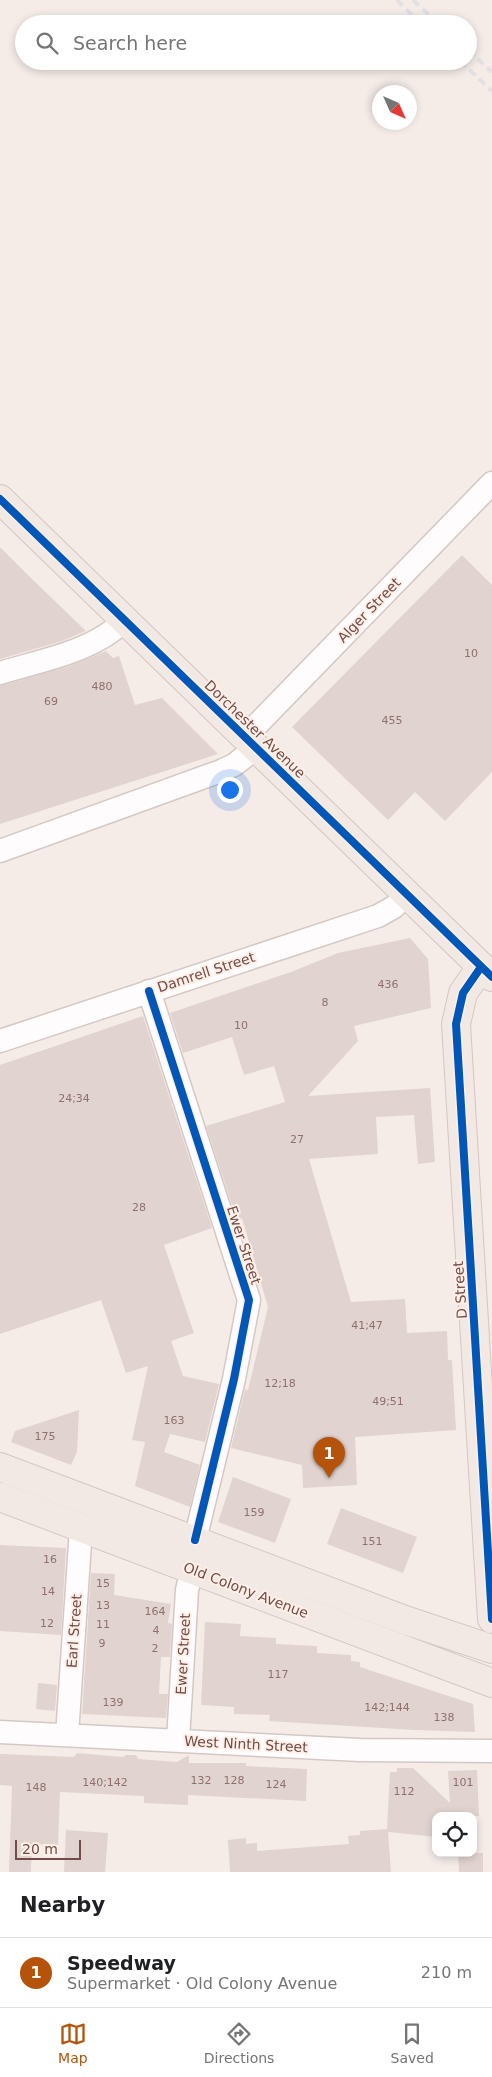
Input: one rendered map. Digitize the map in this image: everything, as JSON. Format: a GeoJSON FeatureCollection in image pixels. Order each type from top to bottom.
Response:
{"type":"FeatureCollection","features":[{"type":"Feature","properties":{"kind":"main road","name":"Dorchester Avenue"},"geometry":{"type":"LineString","coordinates":[[0,499],[487,972]]}},
{"type":"Feature","properties":{"kind":"main road","name":"D Street"},"geometry":{"type":"LineString","coordinates":[[487,972],[463,992],[456,1024],[492,1619]]}},
{"type":"Feature","properties":{"kind":"main road","name":"Old Colony Avenue"},"geometry":{"type":"LineString","coordinates":[[0,1468],[405,1620],[492,1649]]}},
{"type":"Feature","properties":{"kind":"main road","name":"Old Colony Avenue"},"geometry":{"type":"LineString","coordinates":[[0,1497],[492,1683]]}},
{"type":"Feature","properties":{"kind":"street","name":"Alger Street"},"geometry":{"type":"LineString","coordinates":[[0,850],[229,767],[250,742],[492,483]]}},
{"type":"Feature","properties":{"kind":"street"},"geometry":{"type":"LineString","coordinates":[[0,673],[90,645],[109,634],[125,620]]}},
{"type":"Feature","properties":{"kind":"street","name":"Damrell Street"},"geometry":{"type":"LineString","coordinates":[[0,1041],[378,916],[394,906],[407,894]]}},
{"type":"Feature","properties":{"kind":"street","name":"Ewer Street"},"geometry":{"type":"LineString","coordinates":[[149,991],[249,1300],[234,1379],[195,1540]]}},
{"type":"Feature","properties":{"kind":"street","name":"Earl Street"},"geometry":{"type":"LineString","coordinates":[[67,1735],[81,1528]]}},
{"type":"Feature","properties":{"kind":"street","name":"Ewer Street"},"geometry":{"type":"LineString","coordinates":[[178,1740],[187,1590],[192,1569]]}},
{"type":"Feature","properties":{"kind":"street","name":"West Ninth Street"},"geometry":{"type":"LineString","coordinates":[[0,1732],[360,1750],[492,1752]]}},
{"type":"Feature","properties":{"kind":"building"},"geometry":{"type":"Polygon","coordinates":[[[0,547],[86,631],[62,641],[0,659],[0,547]]]}},
{"type":"Feature","properties":{"kind":"building"},"geometry":{"type":"Polygon","coordinates":[[[462,555],[492,585],[492,772],[445,821],[415,792],[388,820],[292,727],[462,555]]]}},
{"type":"Feature","properties":{"kind":"building"},"geometry":{"type":"Polygon","coordinates":[[[106,651],[113,658],[119,656],[135,705],[162,698],[218,754],[0,824],[0,686],[70,666],[106,651]]]}},
{"type":"Feature","properties":{"kind":"building"},"geometry":{"type":"Polygon","coordinates":[[[410,938],[428,959],[431,1008],[354,1026],[358,1041],[308,1096],[430,1088],[435,1162],[418,1164],[414,1115],[376,1117],[378,1154],[309,1159],[351,1302],[405,1299],[407,1333],[447,1331],[448,1360],[452,1360],[456,1430],[355,1437],[357,1485],[303,1488],[302,1465],[231,1448],[245,1389],[248,1390],[268,1307],[242,1218],[237,1220],[206,1126],[285,1102],[274,1066],[244,1075],[232,1037],[183,1053],[170,1013],[291,972],[338,953],[410,938]]]}},
{"type":"Feature","properties":{"kind":"building"},"geometry":{"type":"Polygon","coordinates":[[[143,1016],[212,1228],[164,1245],[194,1333],[171,1341],[183,1376],[219,1384],[205,1442],[170,1434],[164,1452],[200,1465],[190,1507],[135,1486],[145,1442],[132,1440],[148,1366],[126,1373],[101,1300],[0,1334],[0,1065],[143,1016]]]}},
{"type":"Feature","properties":{"kind":"building"},"geometry":{"type":"Polygon","coordinates":[[[79,1410],[77,1452],[71,1465],[11,1442],[15,1431],[79,1410]]]}},
{"type":"Feature","properties":{"kind":"building"},"geometry":{"type":"Polygon","coordinates":[[[233,1477],[291,1499],[275,1543],[218,1522],[233,1477]]]}},
{"type":"Feature","properties":{"kind":"building"},"geometry":{"type":"Polygon","coordinates":[[[341,1508],[417,1537],[403,1573],[327,1544],[341,1508]]]}},
{"type":"Feature","properties":{"kind":"building"},"geometry":{"type":"Polygon","coordinates":[[[0,1545],[66,1548],[61,1635],[0,1631],[0,1545]]]}},
{"type":"Feature","properties":{"kind":"building"},"geometry":{"type":"Polygon","coordinates":[[[91,1573],[115,1574],[114,1595],[171,1604],[168,1623],[172,1624],[170,1657],[161,1657],[159,1694],[168,1694],[166,1718],[82,1714],[91,1573]]]}},
{"type":"Feature","properties":{"kind":"building"},"geometry":{"type":"Polygon","coordinates":[[[205,1622],[241,1624],[240,1636],[276,1638],[276,1644],[317,1646],[317,1653],[351,1655],[351,1661],[360,1662],[360,1667],[473,1704],[475,1732],[269,1721],[270,1715],[234,1714],[234,1707],[201,1705],[205,1622]]]}},
{"type":"Feature","properties":{"kind":"building"},"geometry":{"type":"Polygon","coordinates":[[[38,1683],[57,1685],[55,1711],[36,1709],[38,1683]]]}},
{"type":"Feature","properties":{"kind":"building"},"geometry":{"type":"Polygon","coordinates":[[[77,1753],[123,1757],[126,1755],[136,1755],[138,1759],[177,1762],[189,1755],[189,1763],[246,1763],[246,1766],[307,1769],[306,1801],[188,1795],[188,1805],[144,1803],[144,1796],[60,1792],[58,1845],[32,1844],[31,1872],[9,1872],[12,1786],[0,1785],[0,1754],[74,1757],[77,1753]]]}},
{"type":"Feature","properties":{"kind":"building"},"geometry":{"type":"Polygon","coordinates":[[[397,1768],[413,1768],[450,1803],[448,1771],[477,1770],[479,1816],[477,1816],[477,1812],[432,1812],[432,1837],[388,1832],[391,1872],[230,1872],[228,1840],[246,1838],[246,1844],[257,1843],[257,1851],[349,1844],[348,1836],[360,1835],[360,1831],[387,1829],[390,1772],[397,1772],[397,1768]]]}},
{"type":"Feature","properties":{"kind":"building"},"geometry":{"type":"Polygon","coordinates":[[[66,1830],[108,1833],[105,1872],[64,1872],[66,1830]]]}},
{"type":"Feature","properties":{"kind":"building"},"geometry":{"type":"Polygon","coordinates":[[[477,1853],[483,1853],[483,1872],[459,1872],[458,1857],[477,1857],[477,1853]]]}},
{"type":"Feature","properties":{"kind":"railway"},"geometry":{"type":"LineString","coordinates":[[397,0],[412,15]]}},
{"type":"Feature","properties":{"kind":"railway"},"geometry":{"type":"LineString","coordinates":[[413,0],[429,15]]}},
{"type":"Feature","properties":{"kind":"railway"},"geometry":{"type":"LineString","coordinates":[[477,58],[492,72]]}},
{"type":"Feature","properties":{"kind":"railway"},"geometry":{"type":"LineString","coordinates":[[470,70],[492,91]]}},
{"type":"Feature","properties":{"kind":"cycle path"},"geometry":{"type":"LineString","coordinates":[[0,499],[492,977]]}},
{"type":"Feature","properties":{"kind":"cycle path"},"geometry":{"type":"LineString","coordinates":[[481,967],[463,993],[456,1024],[492,1619]]}},
{"type":"Feature","properties":{"kind":"cycle path"},"geometry":{"type":"LineString","coordinates":[[149,991],[249,1300],[234,1379],[195,1540]]}},
{"type":"Feature","properties":{"kind":"place","name":"Speedway"},"geometry":{"type":"Point","coordinates":[329,1478]}}]}
